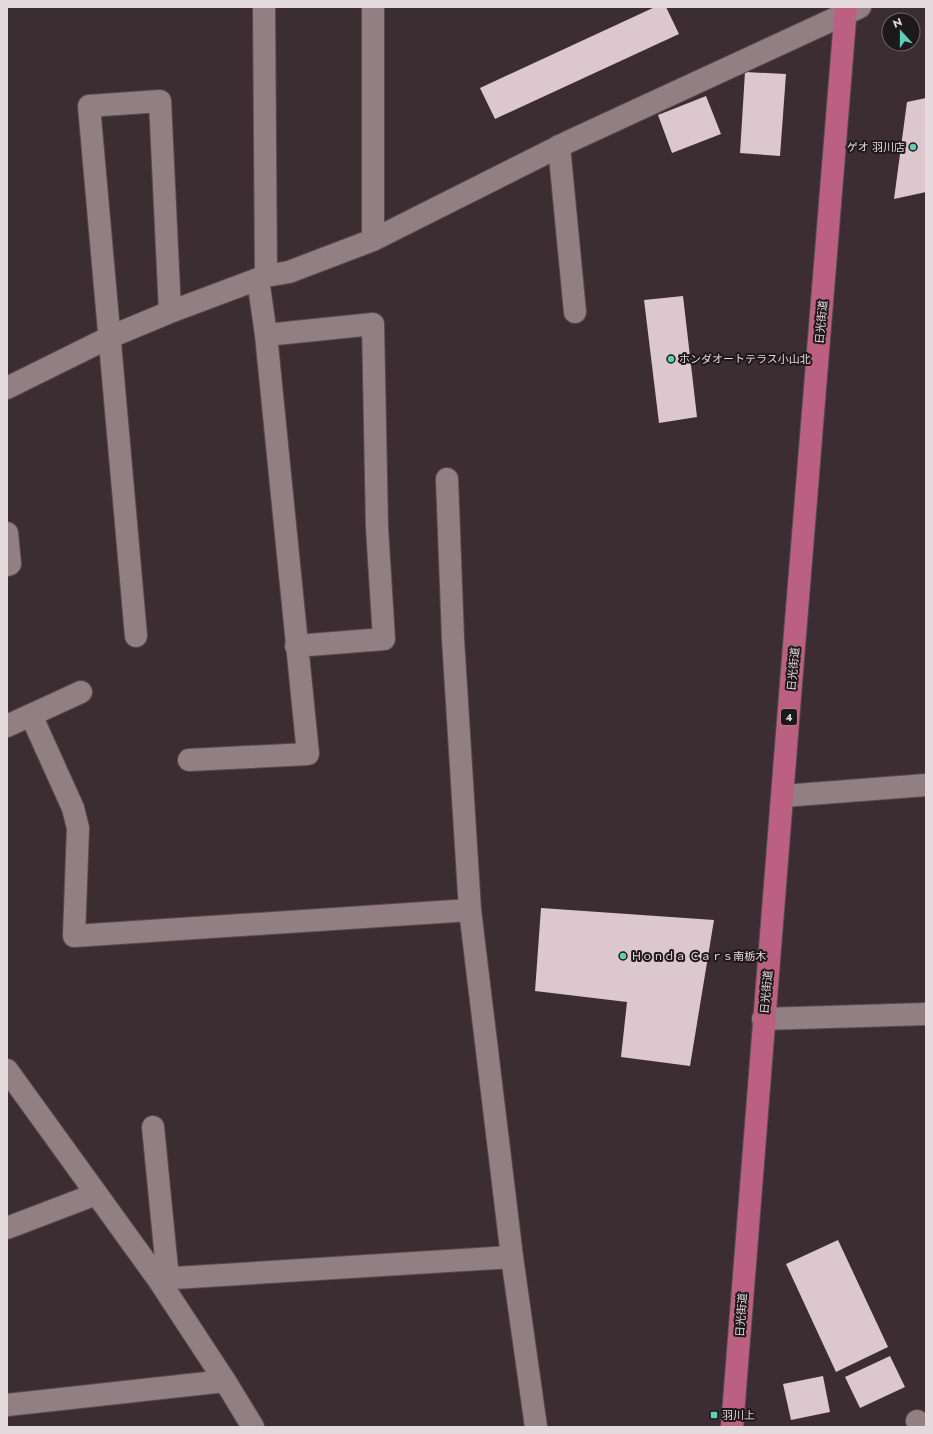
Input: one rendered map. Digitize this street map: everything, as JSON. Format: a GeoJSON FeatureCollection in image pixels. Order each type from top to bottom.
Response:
{"type":"FeatureCollection","features":[{"type":"Feature","properties":{"kind":"highway","name":"日光街道"},"geometry":{"type":"LineString","coordinates":[[732,1427],[763,1019],[850,9]]}},
{"type":"Feature","properties":{"kind":"street"},"geometry":{"type":"LineString","coordinates":[[189,760],[308,754],[266,335],[262,277],[264,7]]}},
{"type":"Feature","properties":{"kind":"street"},"geometry":{"type":"LineString","coordinates":[[373,7],[373,240]]}},
{"type":"Feature","properties":{"kind":"street"},"geometry":{"type":"LineString","coordinates":[[8,381],[170,312],[262,277],[289,272],[373,240],[559,146],[850,9]]}},
{"type":"Feature","properties":{"kind":"street"},"geometry":{"type":"LineString","coordinates":[[136,636],[89,106],[160,101],[170,312]]}},
{"type":"Feature","properties":{"kind":"street"},"geometry":{"type":"LineString","coordinates":[[559,146],[575,312]]}},
{"type":"Feature","properties":{"kind":"street"},"geometry":{"type":"LineString","coordinates":[[266,335],[373,324],[377,528],[384,639],[296,646]]}},
{"type":"Feature","properties":{"kind":"street"},"geometry":{"type":"LineString","coordinates":[[447,479],[453,640],[470,910],[512,1257],[536,1427]]}},
{"type":"Feature","properties":{"kind":"street"},"geometry":{"type":"LineString","coordinates":[[7,533],[10,564],[7,565]]}},
{"type":"Feature","properties":{"kind":"street"},"geometry":{"type":"LineString","coordinates":[[7,726],[81,692]]}},
{"type":"Feature","properties":{"kind":"street"},"geometry":{"type":"LineString","coordinates":[[30,715],[73,808],[78,828],[74,936],[470,910]]}},
{"type":"Feature","properties":{"kind":"street"},"geometry":{"type":"LineString","coordinates":[[783,796],[926,785]]}},
{"type":"Feature","properties":{"kind":"street"},"geometry":{"type":"LineString","coordinates":[[763,1019],[926,1014]]}},
{"type":"Feature","properties":{"kind":"street"},"geometry":{"type":"LineString","coordinates":[[7,1070],[96,1194],[163,1279],[253,1427]]}},
{"type":"Feature","properties":{"kind":"street"},"geometry":{"type":"LineString","coordinates":[[153,1127],[163,1279]]}},
{"type":"Feature","properties":{"kind":"street"},"geometry":{"type":"LineString","coordinates":[[7,1228],[96,1194]]}},
{"type":"Feature","properties":{"kind":"street"},"geometry":{"type":"LineString","coordinates":[[163,1279],[512,1257]]}},
{"type":"Feature","properties":{"kind":"street"},"geometry":{"type":"LineString","coordinates":[[7,1405],[225,1381]]}},
{"type":"Feature","properties":{"kind":"building"},"geometry":{"type":"Polygon","coordinates":[[[655,7],[666,7],[679,34],[495,119],[480,88],[655,7]]]}},
{"type":"Feature","properties":{"kind":"building"},"geometry":{"type":"Polygon","coordinates":[[[745,72],[786,74],[780,156],[740,153],[745,72]]]}},
{"type":"Feature","properties":{"kind":"building"},"geometry":{"type":"Polygon","coordinates":[[[706,96],[721,134],[672,153],[658,115],[706,96]]]}},
{"type":"Feature","properties":{"kind":"building","name":"ゲオ 羽川店"},"geometry":{"type":"Polygon","coordinates":[[[926,98],[926,192],[894,199],[907,102],[926,98]]]}},
{"type":"Feature","properties":{"kind":"building","name":"ホンダオートテラス小山北"},"geometry":{"type":"Polygon","coordinates":[[[683,296],[697,417],[659,423],[644,300],[683,296]]]}},
{"type":"Feature","properties":{"kind":"building","name":"Ｈｏｎｄａ Ｃａｒｓ南栃木"},"geometry":{"type":"Polygon","coordinates":[[[541,908],[714,920],[690,1066],[621,1057],[627,1002],[535,991],[541,908]]]}},
{"type":"Feature","properties":{"kind":"building"},"geometry":{"type":"Polygon","coordinates":[[[838,1240],[888,1347],[836,1372],[786,1264],[838,1240]]]}},
{"type":"Feature","properties":{"kind":"building"},"geometry":{"type":"Polygon","coordinates":[[[890,1356],[905,1387],[860,1408],[845,1377],[890,1356]]]}},
{"type":"Feature","properties":{"kind":"building"},"geometry":{"type":"Polygon","coordinates":[[[823,1376],[830,1412],[791,1420],[783,1384],[823,1376]]]}},
{"type":"Feature","properties":{"kind":"place","name":"ゲオ 羽川店"},"geometry":{"type":"Point","coordinates":[913,147]}},
{"type":"Feature","properties":{"kind":"place","name":"ホンダオートテラス小山北"},"geometry":{"type":"Point","coordinates":[671,359]}},
{"type":"Feature","properties":{"kind":"place","name":"Ｈｏｎｄａ Ｃａｒｓ南栃木"},"geometry":{"type":"Point","coordinates":[623,956]}},
{"type":"Feature","properties":{"kind":"place","name":"羽川上"},"geometry":{"type":"Point","coordinates":[714,1415]}}]}
